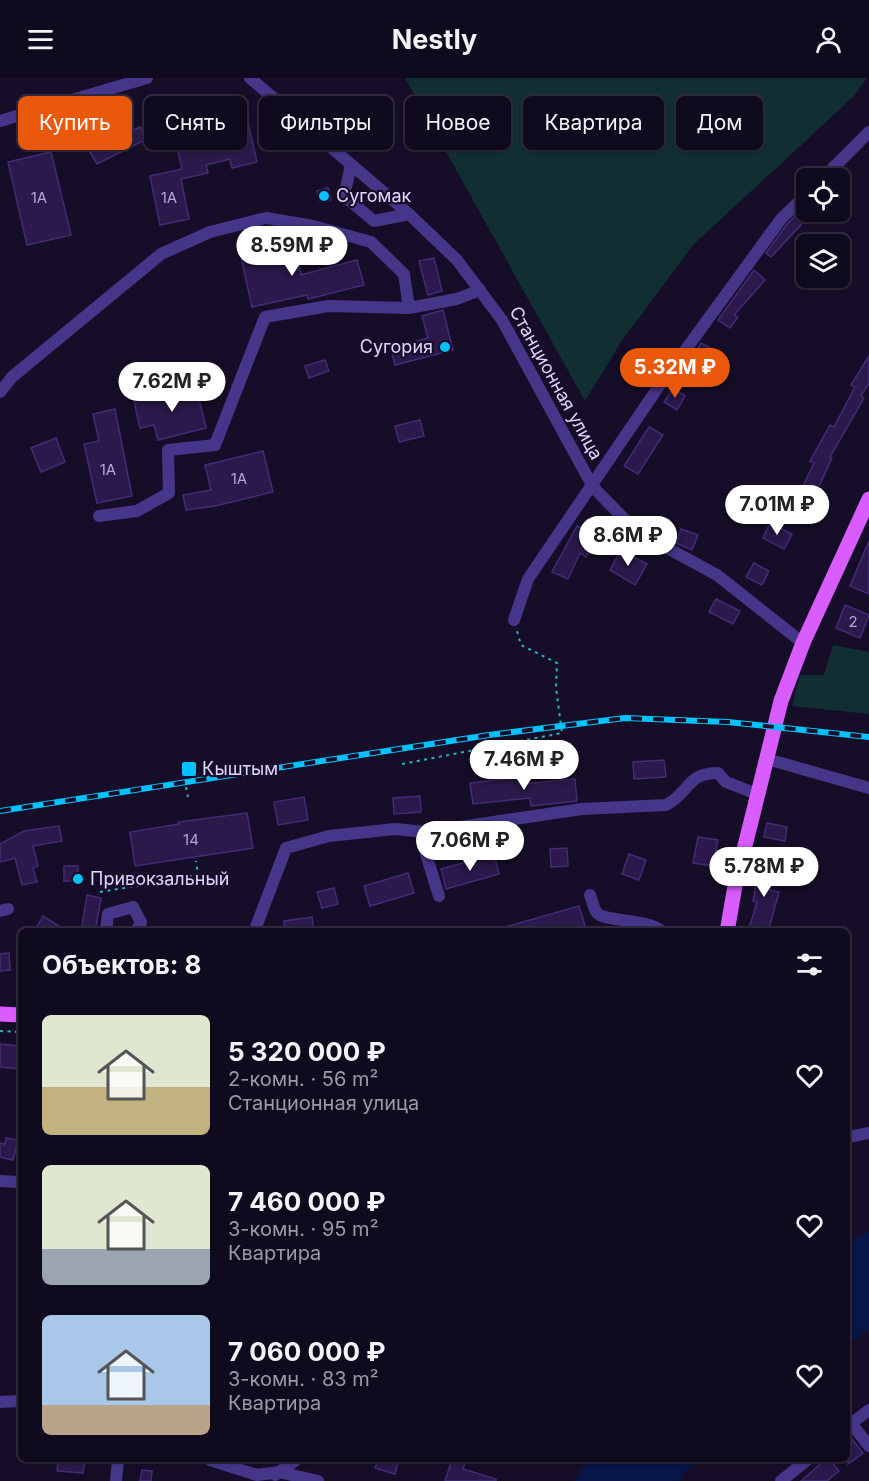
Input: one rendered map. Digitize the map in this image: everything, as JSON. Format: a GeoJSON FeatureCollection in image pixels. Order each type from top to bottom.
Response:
{"type":"FeatureCollection","features":[{"type":"Feature","properties":{"kind":"main road"},"geometry":{"type":"LineString","coordinates":[[728,928],[757,794],[781,701],[803,643],[869,499]]}},
{"type":"Feature","properties":{"kind":"main road"},"geometry":{"type":"LineString","coordinates":[[0,1014],[18,1016]]}},
{"type":"Feature","properties":{"kind":"street"},"geometry":{"type":"LineString","coordinates":[[1,120],[147,78]]}},
{"type":"Feature","properties":{"kind":"street","name":"Станционная улица"},"geometry":{"type":"LineString","coordinates":[[250,78],[409,214],[457,260],[502,320],[593,487],[636,531],[717,575],[803,643]]}},
{"type":"Feature","properties":{"kind":"street"},"geometry":{"type":"LineString","coordinates":[[833,168],[869,132]]}},
{"type":"Feature","properties":{"kind":"street"},"geometry":{"type":"LineString","coordinates":[[351,165],[344,196],[374,221],[409,214]]}},
{"type":"Feature","properties":{"kind":"street","name":"Станционная улица"},"geometry":{"type":"LineString","coordinates":[[514,620],[528,579],[593,487],[657,389],[782,219],[796,205]]}},
{"type":"Feature","properties":{"kind":"street"},"geometry":{"type":"LineString","coordinates":[[0,392],[12,377],[161,254],[210,232],[266,218],[313,225],[371,242],[404,274],[409,308]]}},
{"type":"Feature","properties":{"kind":"street"},"geometry":{"type":"LineString","coordinates":[[99,516],[137,511],[169,493],[168,450],[215,445],[264,317],[328,306],[409,308],[457,299],[480,290]]}},
{"type":"Feature","properties":{"kind":"street"},"geometry":{"type":"LineString","coordinates":[[767,759],[869,788]]}},
{"type":"Feature","properties":{"kind":"street"},"geometry":{"type":"LineString","coordinates":[[256,928],[286,848],[329,836],[395,829],[425,832],[582,809],[666,805],[677,800],[692,778],[707,773],[718,773],[726,782],[757,794]]}},
{"type":"Feature","properties":{"kind":"street"},"geometry":{"type":"LineString","coordinates":[[425,832],[425,851],[439,896]]}},
{"type":"Feature","properties":{"kind":"street"},"geometry":{"type":"LineString","coordinates":[[590,895],[597,913],[606,918],[634,920],[653,928]]}},
{"type":"Feature","properties":{"kind":"street"},"geometry":{"type":"LineString","coordinates":[[106,928],[108,914],[133,907],[141,922],[138,928]]}},
{"type":"Feature","properties":{"kind":"street"},"geometry":{"type":"LineString","coordinates":[[850,1137],[869,1133]]}},
{"type":"Feature","properties":{"kind":"street"},"geometry":{"type":"LineString","coordinates":[[0,1181],[18,1182]]}},
{"type":"Feature","properties":{"kind":"street"},"geometry":{"type":"LineString","coordinates":[[0,1402],[18,1401]]}},
{"type":"Feature","properties":{"kind":"street"},"geometry":{"type":"LineString","coordinates":[[850,1423],[869,1410]]}},
{"type":"Feature","properties":{"kind":"street"},"geometry":{"type":"LineString","coordinates":[[850,1425],[869,1446]]}},
{"type":"Feature","properties":{"kind":"street"},"geometry":{"type":"LineString","coordinates":[[116,1481],[118,1462]]}},
{"type":"Feature","properties":{"kind":"street"},"geometry":{"type":"LineString","coordinates":[[216,1462],[257,1475],[279,1473],[318,1481]]}},
{"type":"Feature","properties":{"kind":"street"},"geometry":{"type":"LineString","coordinates":[[268,1481],[293,1462]]}},
{"type":"Feature","properties":{"kind":"street"},"geometry":{"type":"LineString","coordinates":[[781,1481],[805,1462]]}},
{"type":"Feature","properties":{"kind":"path"},"geometry":{"type":"LineString","coordinates":[[402,764],[562,733],[556,688],[557,663],[521,645],[514,620]]}},
{"type":"Feature","properties":{"kind":"path"},"geometry":{"type":"LineString","coordinates":[[186,787],[188,797]]}},
{"type":"Feature","properties":{"kind":"path"},"geometry":{"type":"LineString","coordinates":[[100,892],[198,875],[196,861]]}},
{"type":"Feature","properties":{"kind":"path"},"geometry":{"type":"LineString","coordinates":[[0,1031],[18,1032]]}},
{"type":"Feature","properties":{"kind":"green space"},"geometry":{"type":"Polygon","coordinates":[[[405,78],[867,78],[854,96],[693,245],[621,342],[585,401],[445,150],[511,150],[511,96],[415,96],[405,78]]]}},
{"type":"Feature","properties":{"kind":"green space"},"geometry":{"type":"Polygon","coordinates":[[[833,645],[869,652],[869,714],[792,706],[800,675],[824,675],[833,645]]]}},
{"type":"Feature","properties":{"kind":"shaded area"},"geometry":{"type":"Polygon","coordinates":[[[869,1232],[869,1330],[850,1342],[850,1242],[869,1232]]]}},
{"type":"Feature","properties":{"kind":"shaded area"},"geometry":{"type":"Polygon","coordinates":[[[587,1462],[696,1462],[682,1474],[679,1481],[574,1481],[587,1462]]]}},
{"type":"Feature","properties":{"kind":"building"},"geometry":{"type":"Polygon","coordinates":[[[247,118],[257,162],[232,168],[230,159],[206,165],[208,173],[181,179],[189,219],[160,225],[150,176],[182,169],[178,150],[247,150],[247,118]]]}},
{"type":"Feature","properties":{"kind":"building"},"geometry":{"type":"Polygon","coordinates":[[[140,127],[144,134],[144,140],[132,146],[132,131],[140,127]]]}},
{"type":"Feature","properties":{"kind":"building"},"geometry":{"type":"Polygon","coordinates":[[[94,150],[125,150],[97,164],[90,152],[94,150]]]}},
{"type":"Feature","properties":{"kind":"building"},"geometry":{"type":"Polygon","coordinates":[[[51,152],[71,235],[27,245],[8,162],[51,152]]]}},
{"type":"Feature","properties":{"kind":"building"},"geometry":{"type":"Polygon","coordinates":[[[328,188],[331,200],[320,202],[317,191],[328,188]]]}},
{"type":"Feature","properties":{"kind":"building"},"geometry":{"type":"Polygon","coordinates":[[[796,215],[796,222],[804,222],[771,257],[766,253],[796,215]]]}},
{"type":"Feature","properties":{"kind":"building"},"geometry":{"type":"Polygon","coordinates":[[[265,242],[269,261],[297,255],[301,275],[357,260],[364,285],[308,299],[307,295],[252,307],[239,248],[265,242]]]}},
{"type":"Feature","properties":{"kind":"building"},"geometry":{"type":"Polygon","coordinates":[[[434,258],[442,291],[428,295],[419,261],[434,258]]]}},
{"type":"Feature","properties":{"kind":"building"},"geometry":{"type":"Polygon","coordinates":[[[754,270],[765,280],[734,315],[738,317],[730,328],[718,320],[754,270]]]}},
{"type":"Feature","properties":{"kind":"building"},"geometry":{"type":"Polygon","coordinates":[[[443,310],[453,350],[395,365],[391,348],[428,338],[422,316],[443,310]]]}},
{"type":"Feature","properties":{"kind":"building"},"geometry":{"type":"Polygon","coordinates":[[[701,343],[721,354],[713,366],[694,355],[701,343]]]}},
{"type":"Feature","properties":{"kind":"building"},"geometry":{"type":"Polygon","coordinates":[[[869,356],[869,383],[861,396],[864,398],[830,457],[832,458],[808,510],[795,503],[814,463],[810,461],[830,425],[834,427],[855,387],[851,385],[869,356]]]}},
{"type":"Feature","properties":{"kind":"building"},"geometry":{"type":"Polygon","coordinates":[[[325,360],[329,371],[309,378],[305,366],[325,360]]]}},
{"type":"Feature","properties":{"kind":"building"},"geometry":{"type":"Polygon","coordinates":[[[196,386],[206,428],[158,440],[154,425],[140,428],[134,401],[196,386]]]}},
{"type":"Feature","properties":{"kind":"building"},"geometry":{"type":"Polygon","coordinates":[[[673,388],[685,396],[677,410],[664,402],[673,388]]]}},
{"type":"Feature","properties":{"kind":"building"},"geometry":{"type":"Polygon","coordinates":[[[115,409],[132,496],[97,503],[84,444],[99,441],[93,414],[115,409]]]}},
{"type":"Feature","properties":{"kind":"building"},"geometry":{"type":"Polygon","coordinates":[[[420,420],[424,436],[399,442],[395,426],[420,420]]]}},
{"type":"Feature","properties":{"kind":"building"},"geometry":{"type":"Polygon","coordinates":[[[649,427],[663,435],[638,474],[624,466],[649,427]]]}},
{"type":"Feature","properties":{"kind":"building"},"geometry":{"type":"Polygon","coordinates":[[[56,438],[65,462],[41,472],[31,448],[56,438]]]}},
{"type":"Feature","properties":{"kind":"building"},"geometry":{"type":"Polygon","coordinates":[[[263,451],[273,492],[215,506],[186,510],[183,495],[211,490],[205,465],[263,451]]]}},
{"type":"Feature","properties":{"kind":"building"},"geometry":{"type":"Polygon","coordinates":[[[770,523],[792,534],[784,549],[763,538],[770,523]]]}},
{"type":"Feature","properties":{"kind":"building"},"geometry":{"type":"Polygon","coordinates":[[[577,526],[597,537],[586,557],[580,553],[568,579],[552,572],[577,526]]]}},
{"type":"Feature","properties":{"kind":"building"},"geometry":{"type":"Polygon","coordinates":[[[681,529],[698,535],[692,550],[676,543],[681,529]]]}},
{"type":"Feature","properties":{"kind":"building"},"geometry":{"type":"Polygon","coordinates":[[[869,541],[869,594],[850,586],[869,541]]]}},
{"type":"Feature","properties":{"kind":"building"},"geometry":{"type":"Polygon","coordinates":[[[621,550],[647,564],[635,585],[610,570],[621,550]]]}},
{"type":"Feature","properties":{"kind":"building"},"geometry":{"type":"Polygon","coordinates":[[[754,563],[769,571],[762,585],[746,577],[754,563]]]}},
{"type":"Feature","properties":{"kind":"building"},"geometry":{"type":"Polygon","coordinates":[[[716,599],[740,611],[733,624],[709,612],[716,599]]]}},
{"type":"Feature","properties":{"kind":"building"},"geometry":{"type":"Polygon","coordinates":[[[845,605],[869,615],[860,638],[836,628],[845,605]]]}},
{"type":"Feature","properties":{"kind":"building"},"geometry":{"type":"Polygon","coordinates":[[[664,760],[666,777],[634,779],[633,762],[664,760]]]}},
{"type":"Feature","properties":{"kind":"building"},"geometry":{"type":"Polygon","coordinates":[[[523,777],[523,784],[575,779],[577,801],[531,806],[530,798],[473,804],[470,783],[523,777]]]}},
{"type":"Feature","properties":{"kind":"building"},"geometry":{"type":"Polygon","coordinates":[[[420,796],[421,812],[394,814],[393,798],[420,796]]]}},
{"type":"Feature","properties":{"kind":"building"},"geometry":{"type":"Polygon","coordinates":[[[304,797],[308,820],[278,825],[274,802],[304,797]]]}},
{"type":"Feature","properties":{"kind":"building"},"geometry":{"type":"Polygon","coordinates":[[[247,813],[253,848],[135,866],[130,832],[179,824],[178,822],[247,813]]]}},
{"type":"Feature","properties":{"kind":"building"},"geometry":{"type":"Polygon","coordinates":[[[767,823],[787,827],[785,841],[764,837],[767,823]]]}},
{"type":"Feature","properties":{"kind":"building"},"geometry":{"type":"Polygon","coordinates":[[[59,826],[62,841],[33,846],[38,866],[33,868],[37,882],[22,885],[15,858],[0,862],[0,844],[24,831],[59,826]]]}},
{"type":"Feature","properties":{"kind":"building"},"geometry":{"type":"Polygon","coordinates":[[[698,837],[718,840],[713,866],[693,863],[698,837]]]}},
{"type":"Feature","properties":{"kind":"building"},"geometry":{"type":"Polygon","coordinates":[[[567,848],[568,866],[551,867],[550,849],[567,848]]]}},
{"type":"Feature","properties":{"kind":"building"},"geometry":{"type":"Polygon","coordinates":[[[494,854],[499,874],[446,889],[441,869],[494,854]]]}},
{"type":"Feature","properties":{"kind":"building"},"geometry":{"type":"Polygon","coordinates":[[[629,854],[646,860],[639,880],[622,874],[629,854]]]}},
{"type":"Feature","properties":{"kind":"building"},"geometry":{"type":"Polygon","coordinates":[[[761,858],[776,861],[770,890],[779,892],[769,928],[749,928],[757,902],[753,901],[761,858]]]}},
{"type":"Feature","properties":{"kind":"building"},"geometry":{"type":"Polygon","coordinates":[[[64,866],[78,866],[78,881],[64,881],[64,866]]]}},
{"type":"Feature","properties":{"kind":"building"},"geometry":{"type":"Polygon","coordinates":[[[408,873],[414,893],[370,906],[364,886],[408,873]]]}},
{"type":"Feature","properties":{"kind":"building"},"geometry":{"type":"Polygon","coordinates":[[[334,888],[338,904],[322,908],[317,892],[334,888]]]}},
{"type":"Feature","properties":{"kind":"building"},"geometry":{"type":"Polygon","coordinates":[[[87,895],[101,898],[96,928],[82,928],[87,895]]]}},
{"type":"Feature","properties":{"kind":"building"},"geometry":{"type":"Polygon","coordinates":[[[579,906],[586,928],[502,928],[579,906]]]}},
{"type":"Feature","properties":{"kind":"building"},"geometry":{"type":"Polygon","coordinates":[[[43,916],[62,928],[36,928],[43,916]]]}},
{"type":"Feature","properties":{"kind":"building"},"geometry":{"type":"Polygon","coordinates":[[[312,917],[313,928],[285,928],[284,921],[312,917]]]}},
{"type":"Feature","properties":{"kind":"building"},"geometry":{"type":"Polygon","coordinates":[[[9,953],[10,970],[0,971],[0,954],[9,953]]]}},
{"type":"Feature","properties":{"kind":"building"},"geometry":{"type":"Polygon","coordinates":[[[0,1044],[18,1046],[18,1069],[0,1067],[0,1044]]]}},
{"type":"Feature","properties":{"kind":"building"},"geometry":{"type":"Polygon","coordinates":[[[6,1138],[18,1140],[13,1160],[0,1157],[0,1143],[5,1144],[6,1138]]]}},
{"type":"Feature","properties":{"kind":"building"},"geometry":{"type":"Polygon","coordinates":[[[850,1437],[863,1453],[848,1464],[850,1462],[850,1437]]]}},
{"type":"Feature","properties":{"kind":"building"},"geometry":{"type":"Polygon","coordinates":[[[58,1462],[85,1462],[83,1473],[57,1471],[58,1462]]]}},
{"type":"Feature","properties":{"kind":"building"},"geometry":{"type":"Polygon","coordinates":[[[377,1462],[398,1462],[395,1474],[375,1468],[377,1462]]]}},
{"type":"Feature","properties":{"kind":"building"},"geometry":{"type":"Polygon","coordinates":[[[451,1462],[465,1463],[463,1469],[496,1479],[496,1481],[445,1481],[451,1462]]]}},
{"type":"Feature","properties":{"kind":"building"},"geometry":{"type":"Polygon","coordinates":[[[823,1462],[832,1462],[839,1471],[827,1481],[801,1481],[823,1462]]]}},
{"type":"Feature","properties":{"kind":"building"},"geometry":{"type":"Polygon","coordinates":[[[142,1470],[152,1471],[151,1481],[140,1481],[142,1470]]]}},
{"type":"Feature","properties":{"kind":"railway"},"geometry":{"type":"LineString","coordinates":[[0,811],[489,735],[625,718],[728,722],[869,737]]}},
{"type":"Feature","properties":{"kind":"place","name":"Сугомак"},"geometry":{"type":"Point","coordinates":[324,196]}},
{"type":"Feature","properties":{"kind":"place","name":"Сугория"},"geometry":{"type":"Point","coordinates":[445,347]}},
{"type":"Feature","properties":{"kind":"place","name":"Кыштым"},"geometry":{"type":"Point","coordinates":[189,769]}},
{"type":"Feature","properties":{"kind":"place","name":"Привокзальный"},"geometry":{"type":"Point","coordinates":[78,879]}}]}
